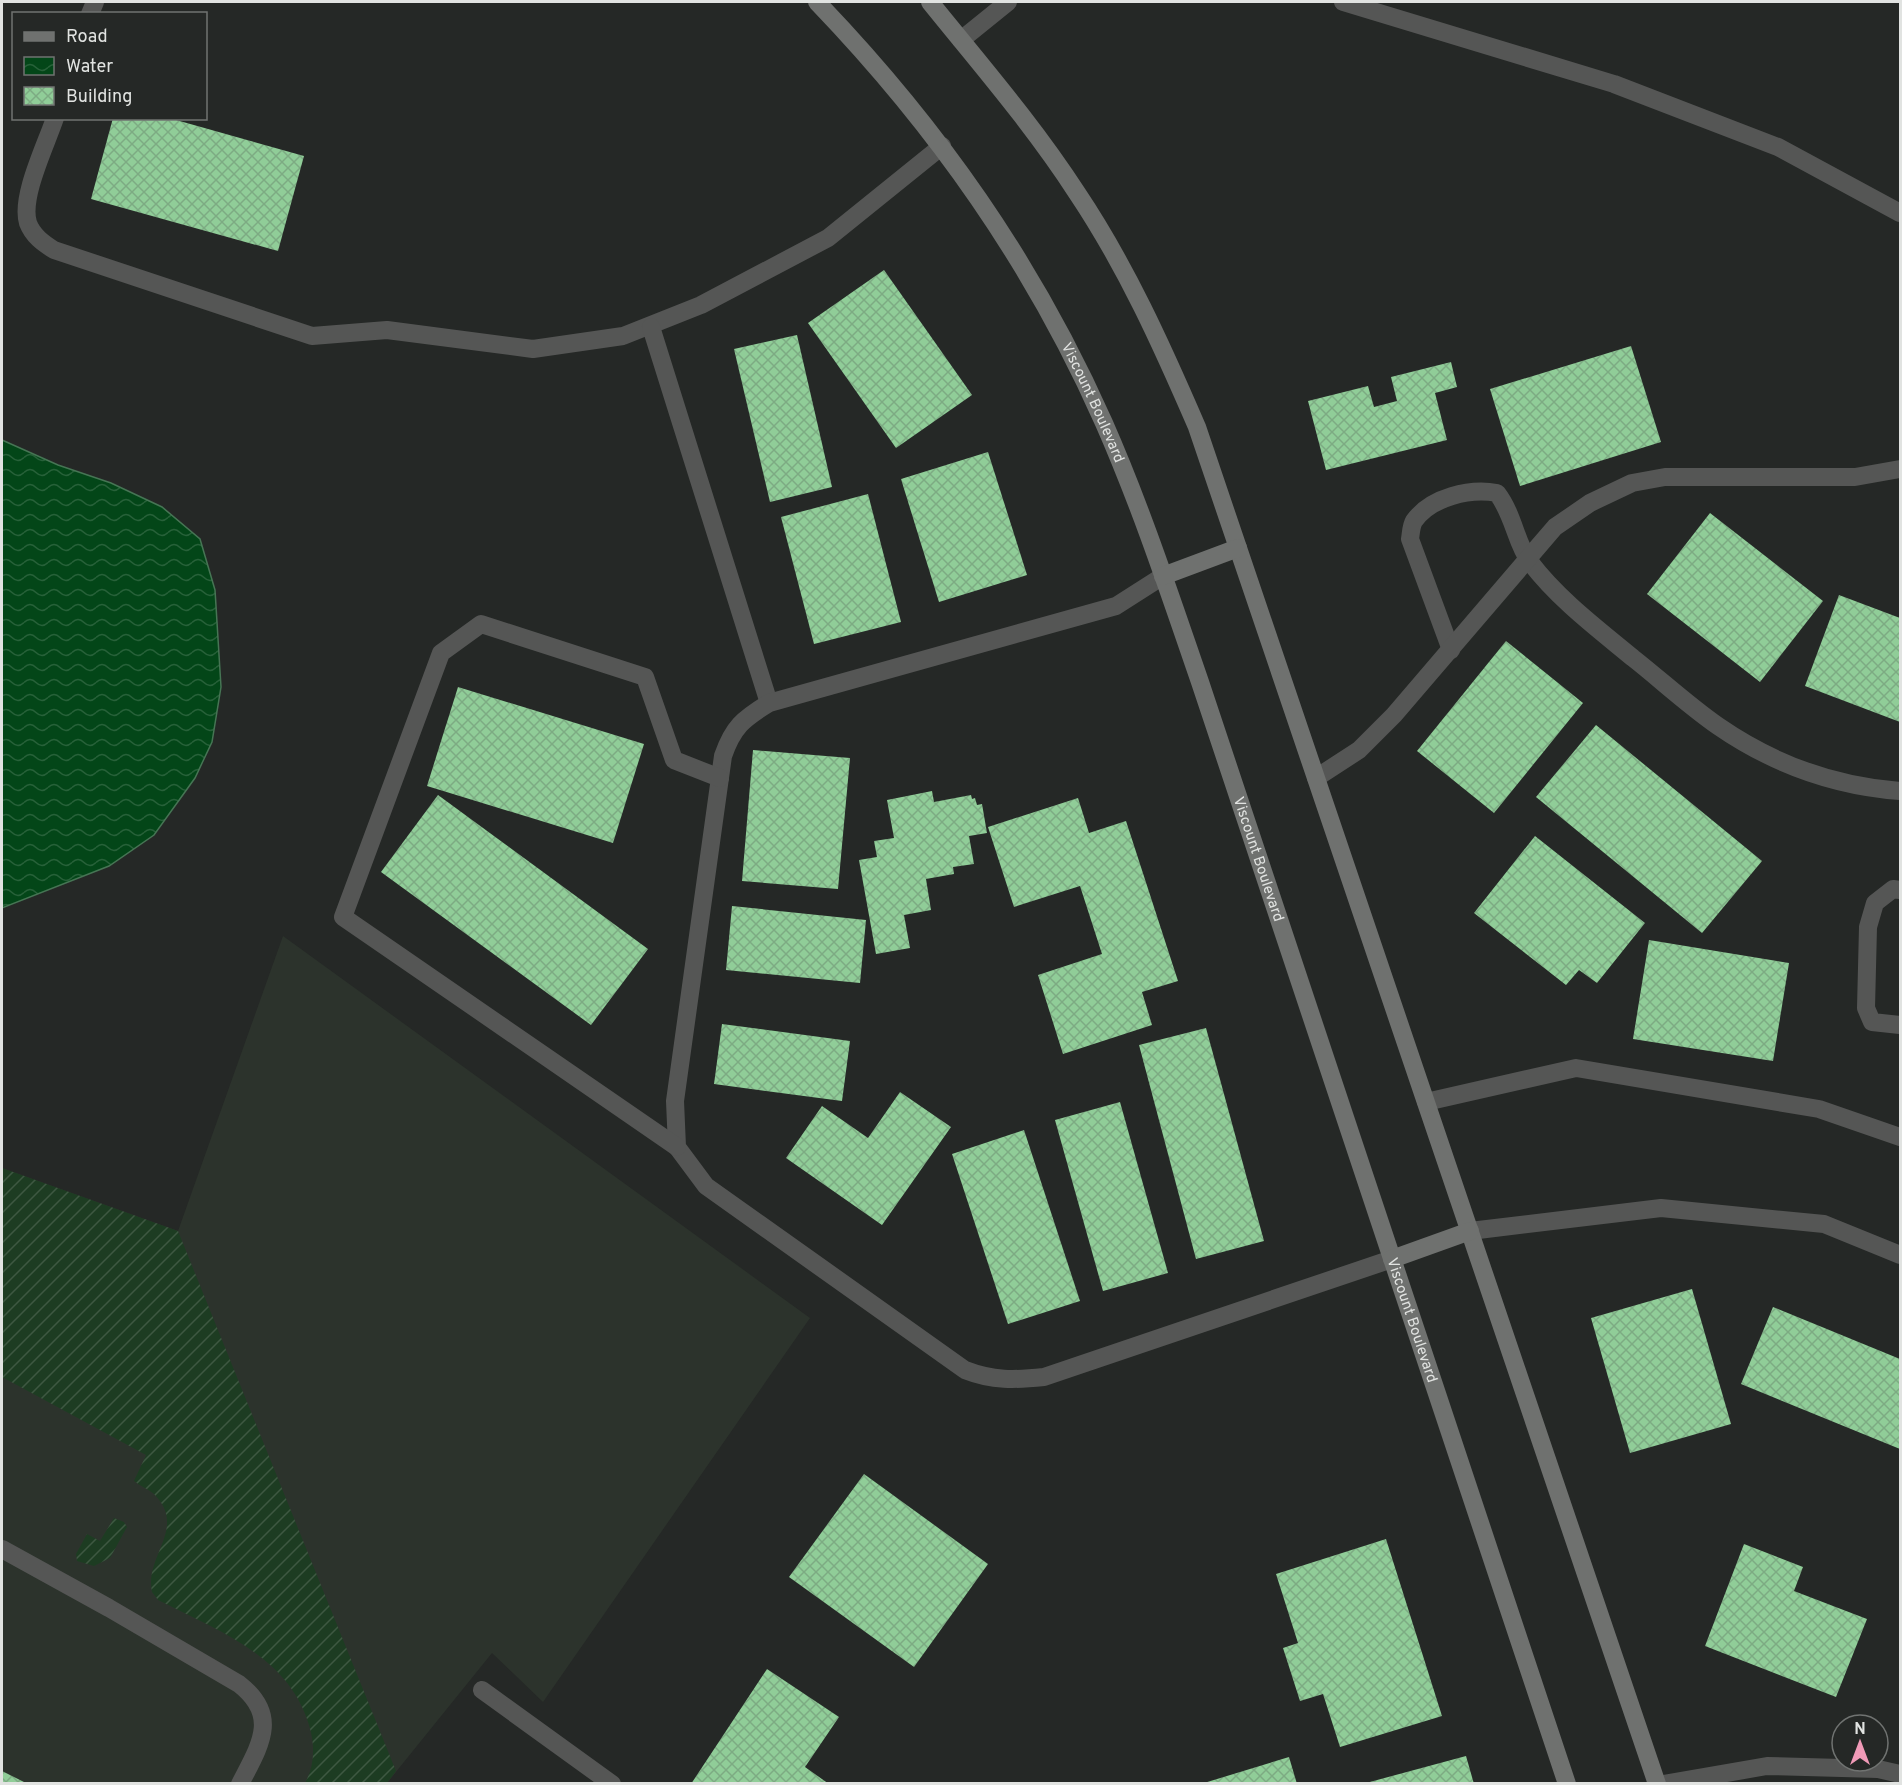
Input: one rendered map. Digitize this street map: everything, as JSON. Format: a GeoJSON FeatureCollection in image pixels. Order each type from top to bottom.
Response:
{"type":"FeatureCollection","features":[{"type":"Feature","properties":{"kind":"main road","name":"Viscount Boulevard"},"geometry":{"type":"LineString","coordinates":[[817,2],[878,65],[942,146],[997,225],[1059,330],[1104,422],[1163,576],[1567,1784]]}},
{"type":"Feature","properties":{"kind":"main road"},"geometry":{"type":"LineString","coordinates":[[930,2],[1017,108],[1077,193],[1126,273],[1160,341],[1197,427],[1657,1784]]}},
{"type":"Feature","properties":{"kind":"main road"},"geometry":{"type":"LineString","coordinates":[[1163,576],[1238,548]]}},
{"type":"Feature","properties":{"kind":"main road"},"geometry":{"type":"LineString","coordinates":[[1392,1259],[1470,1231]]}},
{"type":"Feature","properties":{"kind":"lane"},"geometry":{"type":"LineString","coordinates":[[961,40],[1008,2]]}},
{"type":"Feature","properties":{"kind":"lane"},"geometry":{"type":"LineString","coordinates":[[1343,2],[1614,84],[1778,147],[1900,213]]}},
{"type":"Feature","properties":{"kind":"lane"},"geometry":{"type":"LineString","coordinates":[[54,120],[26,203],[28,224],[38,239],[54,250],[312,336],[387,330],[533,349],[623,336],[651,327],[701,305],[828,238],[942,146]]}},
{"type":"Feature","properties":{"kind":"lane"},"geometry":{"type":"LineString","coordinates":[[651,327],[769,704]]}},
{"type":"Feature","properties":{"kind":"lane"},"geometry":{"type":"LineString","coordinates":[[1316,778],[1359,750],[1394,715],[1555,527],[1590,503],[1632,483],[1665,477],[1856,477],[1900,469]]}},
{"type":"Feature","properties":{"kind":"lane"},"geometry":{"type":"LineString","coordinates":[[1451,650],[1410,539],[1412,523],[1425,508],[1452,496],[1481,490],[1497,493],[1508,507],[1528,560],[1546,581],[1613,642],[1719,726],[1785,764],[1827,780],[1900,791]]}},
{"type":"Feature","properties":{"kind":"lane"},"geometry":{"type":"LineString","coordinates":[[677,1147],[675,1101],[723,756],[730,734],[747,717],[769,704],[1116,606],[1163,576]]}},
{"type":"Feature","properties":{"kind":"lane"},"geometry":{"type":"LineString","coordinates":[[720,778],[674,760],[645,677],[481,624],[441,653],[343,917],[677,1147],[706,1186],[965,1370],[986,1378],[1011,1381],[1044,1377],[1392,1259]]}},
{"type":"Feature","properties":{"kind":"lane"},"geometry":{"type":"LineString","coordinates":[[1900,890],[1893,890],[1875,903],[1868,927],[1866,1008],[1872,1022],[1900,1025]]}},
{"type":"Feature","properties":{"kind":"lane"},"geometry":{"type":"LineString","coordinates":[[1426,1102],[1576,1068],[1819,1109],[1900,1137]]}},
{"type":"Feature","properties":{"kind":"lane"},"geometry":{"type":"LineString","coordinates":[[1470,1231],[1661,1208],[1824,1224],[1900,1256]]}},
{"type":"Feature","properties":{"kind":"lane"},"geometry":{"type":"LineString","coordinates":[[2,1550],[109,1608],[239,1684],[255,1697],[263,1716],[262,1733],[256,1752],[240,1784]]}},
{"type":"Feature","properties":{"kind":"lane"},"geometry":{"type":"LineString","coordinates":[[482,1690],[612,1784]]}},
{"type":"Feature","properties":{"kind":"lane"},"geometry":{"type":"LineString","coordinates":[[1663,1784],[1767,1766],[1878,1769],[1900,1773]]}},
{"type":"Feature","properties":{"kind":"shaded area"},"geometry":{"type":"Polygon","coordinates":[[[283,936],[810,1318],[543,1702],[492,1653],[387,1783],[2,1784],[2,1168],[178,1231],[283,936]]]}},
{"type":"Feature","properties":{"kind":"shaded area"},"geometry":{"type":"Polygon","coordinates":[[[2,1168],[178,1231],[396,1771],[387,1783],[305,1783],[312,1762],[311,1732],[299,1701],[285,1681],[268,1663],[248,1648],[204,1622],[158,1600],[152,1592],[151,1579],[163,1542],[167,1519],[163,1506],[154,1494],[134,1481],[146,1455],[2,1377],[2,1168]]]}},
{"type":"Feature","properties":{"kind":"shaded area"},"geometry":{"type":"Polygon","coordinates":[[[114,1518],[124,1522],[127,1527],[110,1558],[94,1566],[77,1561],[76,1554],[87,1534],[100,1541],[114,1518]]]}},
{"type":"Feature","properties":{"kind":"water"},"geometry":{"type":"Polygon","coordinates":[[[2,440],[58,465],[111,483],[162,507],[200,539],[215,590],[221,687],[212,742],[195,778],[154,835],[109,866],[2,908],[2,440]]]}},
{"type":"Feature","properties":{"kind":"building"},"geometry":{"type":"Polygon","coordinates":[[[112,120],[176,120],[304,156],[278,251],[91,199],[112,120]]]}},
{"type":"Feature","properties":{"kind":"building"},"geometry":{"type":"Polygon","coordinates":[[[884,270],[972,395],[896,448],[808,323],[884,270]]]}},
{"type":"Feature","properties":{"kind":"building"},"geometry":{"type":"Polygon","coordinates":[[[797,335],[832,487],[770,502],[734,349],[797,335]]]}},
{"type":"Feature","properties":{"kind":"building"},"geometry":{"type":"Polygon","coordinates":[[[1631,346],[1661,442],[1520,486],[1490,389],[1631,346]]]}},
{"type":"Feature","properties":{"kind":"building"},"geometry":{"type":"Polygon","coordinates":[[[1451,362],[1457,387],[1435,393],[1447,440],[1326,470],[1308,401],[1368,386],[1374,407],[1397,401],[1391,377],[1451,362]]]}},
{"type":"Feature","properties":{"kind":"building"},"geometry":{"type":"Polygon","coordinates":[[[988,452],[1027,575],[939,602],[901,479],[988,452]]]}},
{"type":"Feature","properties":{"kind":"building"},"geometry":{"type":"Polygon","coordinates":[[[868,494],[901,622],[814,644],[781,517],[868,494]]]}},
{"type":"Feature","properties":{"kind":"building"},"geometry":{"type":"Polygon","coordinates":[[[1710,513],[1823,601],[1760,682],[1647,594],[1710,513]]]}},
{"type":"Feature","properties":{"kind":"building"},"geometry":{"type":"Polygon","coordinates":[[[1839,595],[1900,618],[1900,722],[1805,686],[1839,595]]]}},
{"type":"Feature","properties":{"kind":"building"},"geometry":{"type":"Polygon","coordinates":[[[1506,641],[1583,703],[1494,813],[1417,751],[1506,641]]]}},
{"type":"Feature","properties":{"kind":"building"},"geometry":{"type":"Polygon","coordinates":[[[458,687],[644,744],[613,843],[427,786],[458,687]]]}},
{"type":"Feature","properties":{"kind":"building"},"geometry":{"type":"Polygon","coordinates":[[[1596,725],[1762,861],[1702,933],[1536,797],[1596,725]]]}},
{"type":"Feature","properties":{"kind":"building"},"geometry":{"type":"Polygon","coordinates":[[[753,750],[850,758],[838,889],[742,881],[753,750]]]}},
{"type":"Feature","properties":{"kind":"building"},"geometry":{"type":"Polygon","coordinates":[[[932,791],[934,802],[971,795],[972,799],[975,798],[977,805],[982,804],[987,833],[969,836],[974,864],[953,867],[954,874],[926,879],[931,910],[904,915],[910,948],[876,954],[859,860],[877,857],[874,841],[894,838],[887,800],[932,791]]]}},
{"type":"Feature","properties":{"kind":"building"},"geometry":{"type":"Polygon","coordinates":[[[438,795],[648,949],[591,1025],[381,872],[438,795]]]}},
{"type":"Feature","properties":{"kind":"building"},"geometry":{"type":"Polygon","coordinates":[[[1078,798],[1089,833],[1126,821],[1178,981],[1142,992],[1152,1025],[1063,1054],[1038,975],[1102,954],[1080,886],[1014,907],[988,827],[1078,798]]]}},
{"type":"Feature","properties":{"kind":"building"},"geometry":{"type":"Polygon","coordinates":[[[1535,836],[1645,923],[1597,983],[1579,970],[1566,985],[1474,913],[1535,836]]]}},
{"type":"Feature","properties":{"kind":"building"},"geometry":{"type":"Polygon","coordinates":[[[732,906],[866,920],[860,983],[726,970],[732,906]]]}},
{"type":"Feature","properties":{"kind":"building"},"geometry":{"type":"Polygon","coordinates":[[[1649,940],[1789,963],[1773,1061],[1633,1039],[1649,940]]]}},
{"type":"Feature","properties":{"kind":"building"},"geometry":{"type":"Polygon","coordinates":[[[722,1024],[850,1041],[842,1101],[714,1084],[722,1024]]]}},
{"type":"Feature","properties":{"kind":"building"},"geometry":{"type":"Polygon","coordinates":[[[1206,1028],[1264,1241],[1196,1259],[1139,1045],[1206,1028]]]}},
{"type":"Feature","properties":{"kind":"building"},"geometry":{"type":"Polygon","coordinates":[[[900,1092],[951,1127],[882,1225],[786,1158],[822,1106],[868,1138],[900,1092]]]}},
{"type":"Feature","properties":{"kind":"building"},"geometry":{"type":"Polygon","coordinates":[[[1120,1102],[1168,1273],[1103,1291],[1055,1120],[1120,1102]]]}},
{"type":"Feature","properties":{"kind":"building"},"geometry":{"type":"Polygon","coordinates":[[[1024,1130],[1080,1301],[1008,1324],[952,1154],[1024,1130]]]}},
{"type":"Feature","properties":{"kind":"building"},"geometry":{"type":"Polygon","coordinates":[[[1692,1289],[1731,1424],[1630,1453],[1591,1318],[1692,1289]]]}},
{"type":"Feature","properties":{"kind":"building"},"geometry":{"type":"Polygon","coordinates":[[[1773,1307],[1900,1359],[1900,1449],[1741,1384],[1773,1307]]]}},
{"type":"Feature","properties":{"kind":"building"},"geometry":{"type":"Polygon","coordinates":[[[864,1474],[988,1564],[914,1667],[789,1577],[864,1474]]]}},
{"type":"Feature","properties":{"kind":"building"},"geometry":{"type":"Polygon","coordinates":[[[1386,1539],[1442,1716],[1340,1747],[1323,1694],[1300,1701],[1283,1648],[1298,1643],[1276,1574],[1386,1539]]]}},
{"type":"Feature","properties":{"kind":"building"},"geometry":{"type":"Polygon","coordinates":[[[1744,1544],[1803,1567],[1794,1591],[1867,1619],[1836,1697],[1705,1646],[1744,1544]]]}},
{"type":"Feature","properties":{"kind":"building"},"geometry":{"type":"Polygon","coordinates":[[[767,1669],[839,1717],[805,1767],[829,1784],[691,1784],[767,1669]]]}},
{"type":"Feature","properties":{"kind":"building"},"geometry":{"type":"Polygon","coordinates":[[[1466,1756],[1474,1784],[1366,1784],[1366,1783],[1466,1756]]]}},
{"type":"Feature","properties":{"kind":"building"},"geometry":{"type":"Polygon","coordinates":[[[1289,1757],[1297,1784],[1204,1784],[1204,1783],[1289,1757]]]}},
{"type":"Feature","properties":{"kind":"building"},"geometry":{"type":"Polygon","coordinates":[[[2,1771],[28,1784],[2,1784],[2,1771]]]}}]}
